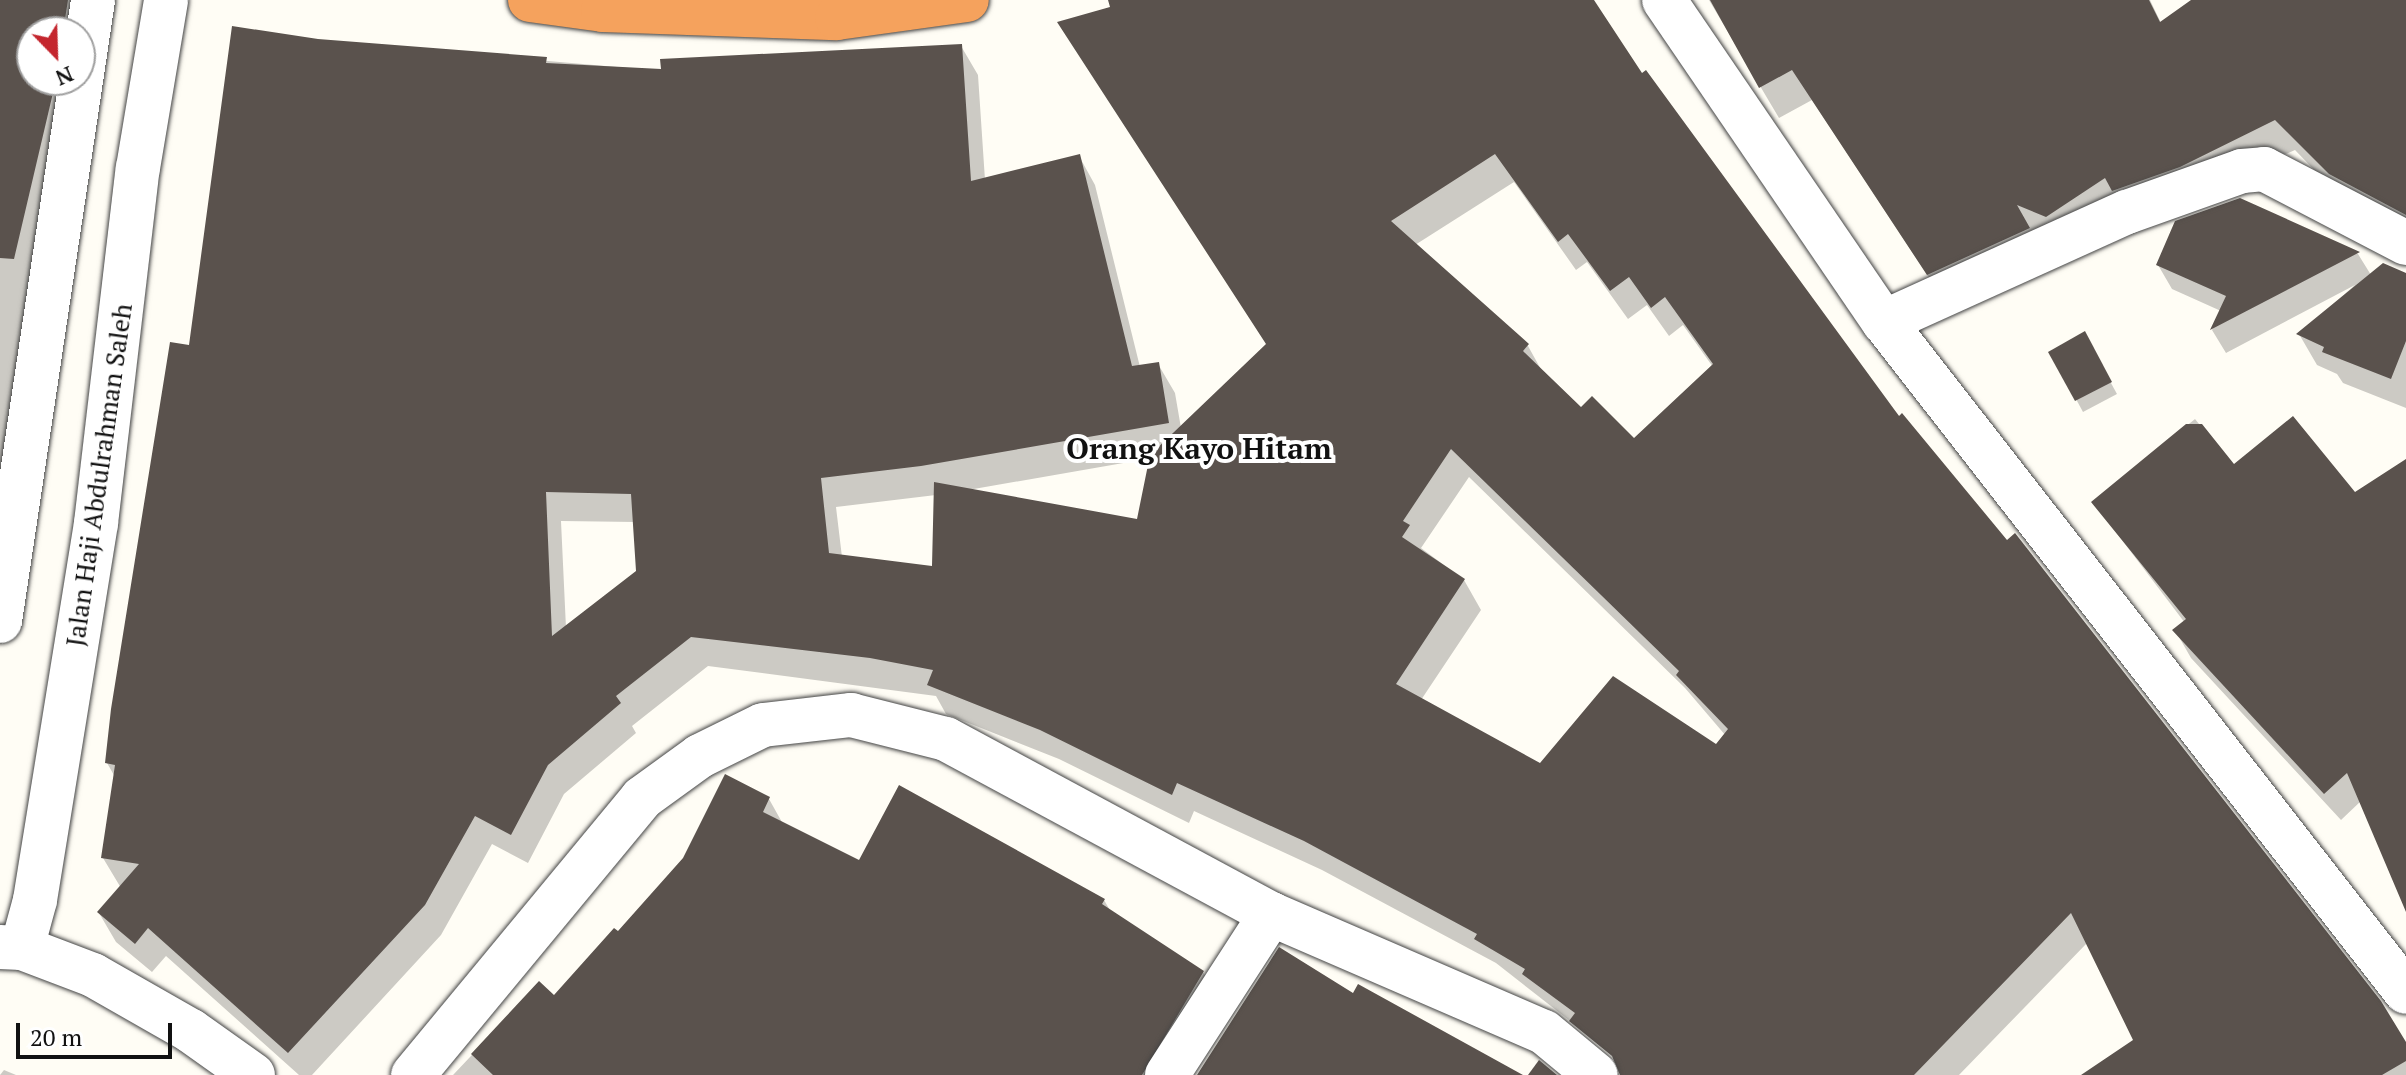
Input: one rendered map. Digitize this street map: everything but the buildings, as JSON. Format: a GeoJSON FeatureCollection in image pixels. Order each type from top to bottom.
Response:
{"type":"FeatureCollection","features":[{"type":"Feature","properties":{"kind":"highway"},"geometry":{"type":"LineString","coordinates":[[530,0],[603,10],[837,18],[967,0]]}},
{"type":"Feature","properties":{"kind":"street"},"geometry":{"type":"LineString","coordinates":[[0,621],[93,0]]}},
{"type":"Feature","properties":{"kind":"street","name":"Jalan Haji Abdulrahman Saleh"},"geometry":{"type":"LineString","coordinates":[[11,947],[35,900],[96,523],[138,168],[166,0]]}},
{"type":"Feature","properties":{"kind":"street"},"geometry":{"type":"LineString","coordinates":[[1664,0],[1884,322],[2406,992]]}},
{"type":"Feature","properties":{"kind":"street"},"geometry":{"type":"LineString","coordinates":[[1884,322],[2127,212],[2242,171],[2264,169],[2406,243]]}},
{"type":"Feature","properties":{"kind":"street"},"geometry":{"type":"LineString","coordinates":[[413,1075],[642,798],[700,756],[763,725],[851,715],[946,739],[1271,914],[1544,1032],[1596,1075]]}},
{"type":"Feature","properties":{"kind":"street"},"geometry":{"type":"LineString","coordinates":[[1167,1075],[1271,914]]}},
{"type":"Feature","properties":{"kind":"street"},"geometry":{"type":"LineString","coordinates":[[11,947],[93,975],[191,1031],[253,1075]]}},
{"type":"Feature","properties":{"kind":"district","name":"Orang Kayo Hitam"},"geometry":{"type":"Point","coordinates":[1199,448]}}]}
